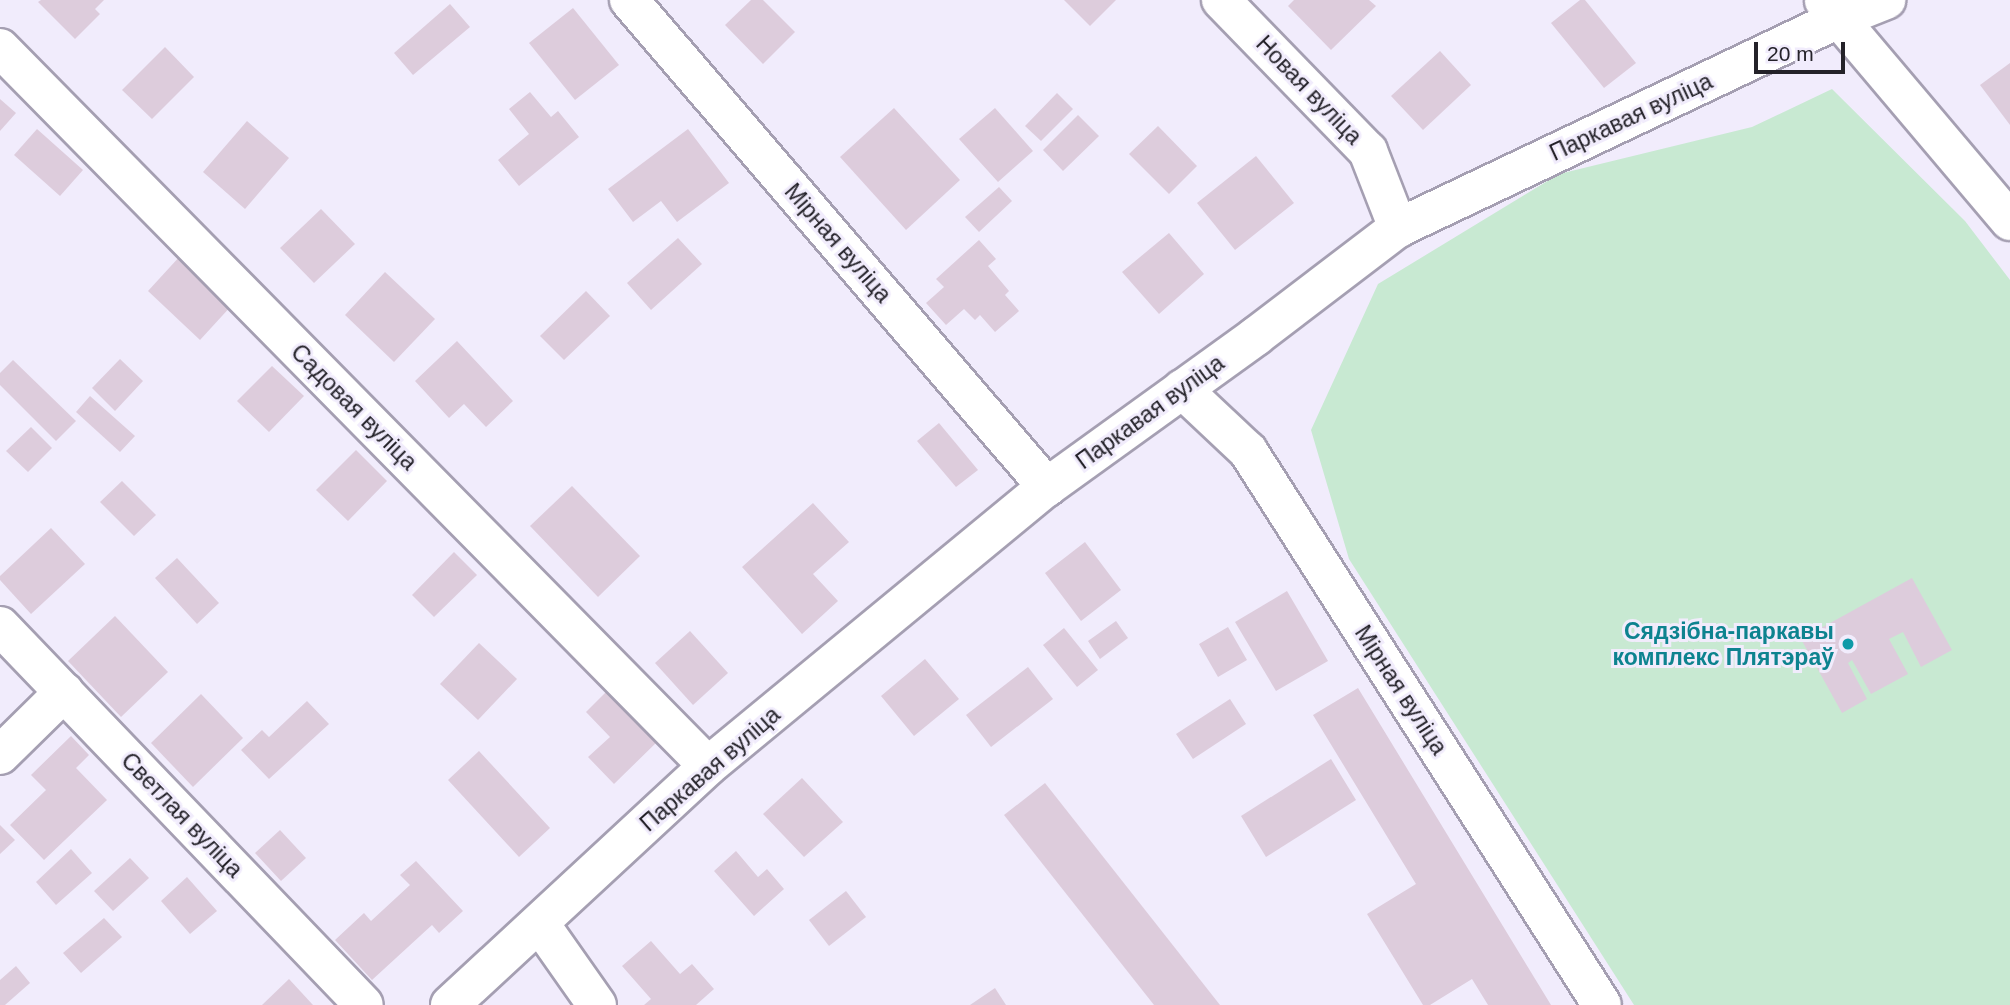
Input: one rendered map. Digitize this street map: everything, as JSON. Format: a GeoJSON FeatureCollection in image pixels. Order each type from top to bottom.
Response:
{"type":"FeatureCollection","features":[{"type":"Feature","properties":{"kind":"street","name":"Мірная вуліца"},"geometry":{"type":"LineString","coordinates":[[629,0],[1047,487]]}},
{"type":"Feature","properties":{"kind":"street","name":"Новая вуліца"},"geometry":{"type":"LineString","coordinates":[[1221,0],[1368,151],[1398,228]]}},
{"type":"Feature","properties":{"kind":"street","name":"Паркавая вуліца"},"geometry":{"type":"LineString","coordinates":[[450,1005],[708,766],[1047,487],[1398,228],[1831,9],[1886,0]]}},
{"type":"Feature","properties":{"kind":"street"},"geometry":{"type":"LineString","coordinates":[[1831,9],[2010,221]]}},
{"type":"Feature","properties":{"kind":"street","name":"Садовая вуліца"},"geometry":{"type":"LineString","coordinates":[[0,48],[708,766]]}},
{"type":"Feature","properties":{"kind":"street","name":"Мірная вуліца"},"geometry":{"type":"LineString","coordinates":[[1182,389],[1248,451],[1602,1005]]}},
{"type":"Feature","properties":{"kind":"street","name":"Светлая вуліца"},"geometry":{"type":"LineString","coordinates":[[0,626],[364,1005]]}},
{"type":"Feature","properties":{"kind":"street"},"geometry":{"type":"LineString","coordinates":[[0,755],[64,692]]}},
{"type":"Feature","properties":{"kind":"street"},"geometry":{"type":"LineString","coordinates":[[540,923],[597,1005]]}},
{"type":"Feature","properties":{"kind":"green space","name":"Сядзібна-паркавы комплекс Плятэраў"},"geometry":{"type":"Polygon","coordinates":[[[1832,89],[1965,221],[2010,280],[2010,1005],[1634,1005],[1349,559],[1311,430],[1378,284],[1559,174],[1752,127],[1832,89]]]}},
{"type":"Feature","properties":{"kind":"building"},"geometry":{"type":"Polygon","coordinates":[[[104,0],[95,9],[100,14],[75,39],[38,2],[104,0]]]}},
{"type":"Feature","properties":{"kind":"building"},"geometry":{"type":"Polygon","coordinates":[[[751,0],[763,0],[795,32],[763,64],[725,25],[751,0]]]}},
{"type":"Feature","properties":{"kind":"building"},"geometry":{"type":"Polygon","coordinates":[[[1064,0],[1116,0],[1090,26],[1064,0]]]}},
{"type":"Feature","properties":{"kind":"building"},"geometry":{"type":"Polygon","coordinates":[[[1294,0],[1369,0],[1376,6],[1331,50],[1288,6],[1294,0]]]}},
{"type":"Feature","properties":{"kind":"building"},"geometry":{"type":"Polygon","coordinates":[[[1580,0],[1585,0],[1636,63],[1604,88],[1551,23],[1580,0]]]}},
{"type":"Feature","properties":{"kind":"building"},"geometry":{"type":"Polygon","coordinates":[[[450,4],[470,27],[413,75],[394,53],[450,4]]]}},
{"type":"Feature","properties":{"kind":"building"},"geometry":{"type":"Polygon","coordinates":[[[573,8],[619,65],[575,100],[529,43],[573,8]]]}},
{"type":"Feature","properties":{"kind":"building"},"geometry":{"type":"Polygon","coordinates":[[[165,47],[194,77],[152,119],[122,90],[165,47]]]}},
{"type":"Feature","properties":{"kind":"building"},"geometry":{"type":"Polygon","coordinates":[[[1440,51],[1471,85],[1423,130],[1391,96],[1440,51]]]}},
{"type":"Feature","properties":{"kind":"building"},"geometry":{"type":"Polygon","coordinates":[[[2010,63],[2010,125],[1980,85],[2010,63]]]}},
{"type":"Feature","properties":{"kind":"building"},"geometry":{"type":"Polygon","coordinates":[[[530,92],[551,117],[558,111],[579,137],[519,186],[498,160],[529,134],[509,109],[530,92]]]}},
{"type":"Feature","properties":{"kind":"building"},"geometry":{"type":"Polygon","coordinates":[[[1057,93],[1073,109],[1041,141],[1025,126],[1057,93]]]}},
{"type":"Feature","properties":{"kind":"building"},"geometry":{"type":"Polygon","coordinates":[[[0,99],[16,113],[0,131],[0,99]]]}},
{"type":"Feature","properties":{"kind":"building"},"geometry":{"type":"Polygon","coordinates":[[[894,108],[960,180],[906,230],[840,157],[894,108]]]}},
{"type":"Feature","properties":{"kind":"building"},"geometry":{"type":"Polygon","coordinates":[[[995,108],[1033,151],[998,182],[959,139],[995,108]]]}},
{"type":"Feature","properties":{"kind":"building"},"geometry":{"type":"Polygon","coordinates":[[[1078,115],[1099,136],[1063,171],[1043,150],[1078,115]]]}},
{"type":"Feature","properties":{"kind":"building"},"geometry":{"type":"Polygon","coordinates":[[[247,121],[289,158],[245,209],[203,172],[247,121]]]}},
{"type":"Feature","properties":{"kind":"building"},"geometry":{"type":"Polygon","coordinates":[[[1158,126],[1197,166],[1169,194],[1129,154],[1158,126]]]}},
{"type":"Feature","properties":{"kind":"building"},"geometry":{"type":"Polygon","coordinates":[[[37,129],[83,170],[60,196],[14,155],[37,129]]]}},
{"type":"Feature","properties":{"kind":"building"},"geometry":{"type":"Polygon","coordinates":[[[688,129],[729,183],[677,222],[661,201],[633,222],[608,189],[688,129]]]}},
{"type":"Feature","properties":{"kind":"building"},"geometry":{"type":"Polygon","coordinates":[[[1256,156],[1294,203],[1235,250],[1197,203],[1256,156]]]}},
{"type":"Feature","properties":{"kind":"building"},"geometry":{"type":"Polygon","coordinates":[[[999,187],[1012,201],[979,232],[965,217],[999,187]]]}},
{"type":"Feature","properties":{"kind":"building"},"geometry":{"type":"Polygon","coordinates":[[[321,209],[355,244],[314,283],[280,248],[321,209]]]}},
{"type":"Feature","properties":{"kind":"building"},"geometry":{"type":"Polygon","coordinates":[[[1169,233],[1204,274],[1159,314],[1122,272],[1169,233]]]}},
{"type":"Feature","properties":{"kind":"building"},"geometry":{"type":"Polygon","coordinates":[[[678,238],[702,264],[651,310],[627,283],[678,238]]]}},
{"type":"Feature","properties":{"kind":"building"},"geometry":{"type":"Polygon","coordinates":[[[979,240],[996,259],[988,266],[1009,291],[1005,295],[1019,311],[995,332],[980,315],[975,320],[964,309],[946,325],[926,303],[944,287],[936,279],[979,240]]]}},
{"type":"Feature","properties":{"kind":"building"},"geometry":{"type":"Polygon","coordinates":[[[181,255],[233,304],[200,340],[148,291],[181,255]]]}},
{"type":"Feature","properties":{"kind":"building"},"geometry":{"type":"Polygon","coordinates":[[[385,272],[435,319],[394,362],[345,315],[385,272]]]}},
{"type":"Feature","properties":{"kind":"building"},"geometry":{"type":"Polygon","coordinates":[[[586,291],[610,316],[564,360],[540,336],[586,291]]]}},
{"type":"Feature","properties":{"kind":"building"},"geometry":{"type":"Polygon","coordinates":[[[457,341],[513,401],[486,427],[464,404],[449,418],[415,381],[457,341]]]}},
{"type":"Feature","properties":{"kind":"building"},"geometry":{"type":"Polygon","coordinates":[[[120,359],[143,381],[115,411],[92,388],[120,359]]]}},
{"type":"Feature","properties":{"kind":"building"},"geometry":{"type":"Polygon","coordinates":[[[13,360],[76,421],[56,441],[0,385],[0,373],[13,360]]]}},
{"type":"Feature","properties":{"kind":"building"},"geometry":{"type":"Polygon","coordinates":[[[272,366],[304,396],[269,432],[237,401],[272,366]]]}},
{"type":"Feature","properties":{"kind":"building"},"geometry":{"type":"Polygon","coordinates":[[[90,396],[135,436],[120,452],[76,412],[90,396]]]}},
{"type":"Feature","properties":{"kind":"building"},"geometry":{"type":"Polygon","coordinates":[[[939,423],[978,470],[956,487],[917,441],[939,423]]]}},
{"type":"Feature","properties":{"kind":"building"},"geometry":{"type":"Polygon","coordinates":[[[31,427],[52,448],[28,472],[6,451],[31,427]]]}},
{"type":"Feature","properties":{"kind":"building"},"geometry":{"type":"Polygon","coordinates":[[[356,450],[387,481],[348,521],[316,490],[356,450]]]}},
{"type":"Feature","properties":{"kind":"building"},"geometry":{"type":"Polygon","coordinates":[[[122,481],[156,515],[134,536],[100,502],[122,481]]]}},
{"type":"Feature","properties":{"kind":"building"},"geometry":{"type":"Polygon","coordinates":[[[572,486],[640,556],[598,597],[530,526],[572,486]]]}},
{"type":"Feature","properties":{"kind":"building"},"geometry":{"type":"Polygon","coordinates":[[[813,503],[849,542],[813,574],[838,601],[802,634],[742,567],[813,503]]]}},
{"type":"Feature","properties":{"kind":"building"},"geometry":{"type":"Polygon","coordinates":[[[51,528],[85,564],[31,614],[0,580],[0,576],[51,528]]]}},
{"type":"Feature","properties":{"kind":"building"},"geometry":{"type":"Polygon","coordinates":[[[1085,542],[1121,590],[1081,621],[1045,573],[1085,542]]]}},
{"type":"Feature","properties":{"kind":"building"},"geometry":{"type":"Polygon","coordinates":[[[454,552],[477,575],[434,617],[412,595],[454,552]]]}},
{"type":"Feature","properties":{"kind":"building"},"geometry":{"type":"Polygon","coordinates":[[[177,558],[219,603],[197,624],[155,578],[177,558]]]}},
{"type":"Feature","properties":{"kind":"building","name":"Сядзібна-паркавы комплекс Плятэраў"},"geometry":{"type":"Polygon","coordinates":[[[1912,578],[1952,650],[1921,667],[1903,632],[1889,639],[1908,674],[1871,694],[1852,660],[1848,663],[1867,699],[1842,713],[1801,639],[1912,578]]]}},
{"type":"Feature","properties":{"kind":"building"},"geometry":{"type":"Polygon","coordinates":[[[1287,591],[1328,661],[1276,691],[1235,622],[1287,591]]]}},
{"type":"Feature","properties":{"kind":"building"},"geometry":{"type":"Polygon","coordinates":[[[115,616],[168,672],[121,717],[68,661],[115,616]]]}},
{"type":"Feature","properties":{"kind":"building"},"geometry":{"type":"Polygon","coordinates":[[[1116,621],[1128,638],[1100,659],[1088,641],[1116,621]]]}},
{"type":"Feature","properties":{"kind":"building"},"geometry":{"type":"Polygon","coordinates":[[[1228,627],[1247,660],[1218,677],[1199,644],[1228,627]]]}},
{"type":"Feature","properties":{"kind":"building"},"geometry":{"type":"Polygon","coordinates":[[[1064,628],[1098,670],[1077,687],[1043,645],[1064,628]]]}},
{"type":"Feature","properties":{"kind":"building"},"geometry":{"type":"Polygon","coordinates":[[[690,631],[728,673],[693,705],[655,663],[690,631]]]}},
{"type":"Feature","properties":{"kind":"building"},"geometry":{"type":"Polygon","coordinates":[[[479,643],[517,679],[478,720],[440,684],[479,643]]]}},
{"type":"Feature","properties":{"kind":"building"},"geometry":{"type":"Polygon","coordinates":[[[925,659],[959,699],[914,736],[881,696],[925,659]]]}},
{"type":"Feature","properties":{"kind":"building"},"geometry":{"type":"Polygon","coordinates":[[[1028,667],[1053,699],[991,747],[966,715],[1028,667]]]}},
{"type":"Feature","properties":{"kind":"building"},"geometry":{"type":"Polygon","coordinates":[[[611,687],[660,739],[614,784],[588,757],[610,737],[586,712],[611,687]]]}},
{"type":"Feature","properties":{"kind":"building"},"geometry":{"type":"Polygon","coordinates":[[[1358,688],[1551,1005],[1488,1005],[1472,979],[1430,1005],[1423,1005],[1367,914],[1416,884],[1313,715],[1358,688]]]}},
{"type":"Feature","properties":{"kind":"building"},"geometry":{"type":"Polygon","coordinates":[[[201,694],[243,738],[193,787],[151,743],[201,694]]]}},
{"type":"Feature","properties":{"kind":"building"},"geometry":{"type":"Polygon","coordinates":[[[1230,699],[1246,724],[1193,759],[1176,734],[1230,699]]]}},
{"type":"Feature","properties":{"kind":"building"},"geometry":{"type":"Polygon","coordinates":[[[307,701],[329,724],[269,779],[241,750],[262,730],[269,737],[307,701]]]}},
{"type":"Feature","properties":{"kind":"building"},"geometry":{"type":"Polygon","coordinates":[[[71,736],[89,755],[76,768],[107,800],[44,860],[10,825],[46,790],[31,775],[71,736]]]}},
{"type":"Feature","properties":{"kind":"building"},"geometry":{"type":"Polygon","coordinates":[[[479,751],[550,828],[519,857],[448,780],[479,751]]]}},
{"type":"Feature","properties":{"kind":"building"},"geometry":{"type":"Polygon","coordinates":[[[1331,759],[1356,800],[1266,857],[1241,816],[1331,759]]]}},
{"type":"Feature","properties":{"kind":"building"},"geometry":{"type":"Polygon","coordinates":[[[802,778],[843,822],[804,857],[763,814],[802,778]]]}},
{"type":"Feature","properties":{"kind":"building"},"geometry":{"type":"Polygon","coordinates":[[[1045,783],[1220,1005],[1154,1005],[1004,815],[1045,783]]]}},
{"type":"Feature","properties":{"kind":"building"},"geometry":{"type":"Polygon","coordinates":[[[0,825],[15,840],[0,854],[0,825]]]}},
{"type":"Feature","properties":{"kind":"building"},"geometry":{"type":"Polygon","coordinates":[[[280,830],[306,858],[281,881],[255,853],[280,830]]]}},
{"type":"Feature","properties":{"kind":"building"},"geometry":{"type":"Polygon","coordinates":[[[71,849],[92,873],[56,905],[36,882],[71,849]]]}},
{"type":"Feature","properties":{"kind":"building"},"geometry":{"type":"Polygon","coordinates":[[[736,851],[758,877],[767,869],[784,889],[754,916],[714,871],[736,851]]]}},
{"type":"Feature","properties":{"kind":"building"},"geometry":{"type":"Polygon","coordinates":[[[130,858],[149,878],[113,911],[94,891],[130,858]]]}},
{"type":"Feature","properties":{"kind":"building"},"geometry":{"type":"Polygon","coordinates":[[[416,861],[463,911],[439,933],[432,925],[372,980],[335,940],[364,913],[371,921],[410,885],[400,875],[416,861]]]}},
{"type":"Feature","properties":{"kind":"building"},"geometry":{"type":"Polygon","coordinates":[[[187,877],[217,911],[190,934],[161,901],[187,877]]]}},
{"type":"Feature","properties":{"kind":"building"},"geometry":{"type":"Polygon","coordinates":[[[846,891],[866,917],[829,946],[809,920],[846,891]]]}},
{"type":"Feature","properties":{"kind":"building"},"geometry":{"type":"Polygon","coordinates":[[[104,918],[122,937],[81,973],[63,953],[104,918]]]}},
{"type":"Feature","properties":{"kind":"building"},"geometry":{"type":"Polygon","coordinates":[[[651,941],[680,974],[692,964],[714,989],[696,1005],[644,1005],[651,999],[622,966],[651,941]]]}},
{"type":"Feature","properties":{"kind":"building"},"geometry":{"type":"Polygon","coordinates":[[[16,966],[30,983],[5,1005],[0,1005],[0,980],[16,966]]]}},
{"type":"Feature","properties":{"kind":"building"},"geometry":{"type":"Polygon","coordinates":[[[289,979],[313,1005],[262,1005],[289,979]]]}},
{"type":"Feature","properties":{"kind":"building"},"geometry":{"type":"Polygon","coordinates":[[[995,988],[1006,1005],[970,1005],[995,988]]]}},
{"type":"Feature","properties":{"kind":"place","name":"Сядзібна-паркавы комплекс Плятэраў"},"geometry":{"type":"Point","coordinates":[1848,644]}}]}
